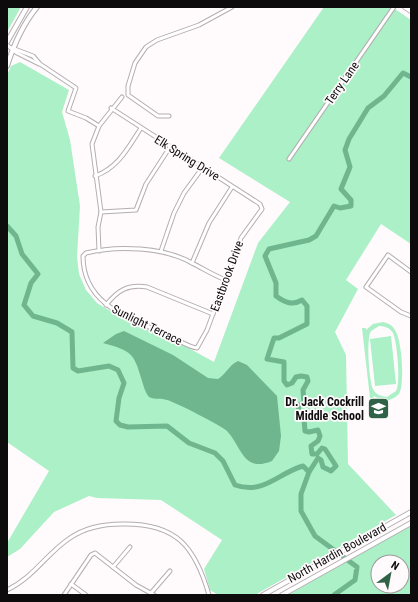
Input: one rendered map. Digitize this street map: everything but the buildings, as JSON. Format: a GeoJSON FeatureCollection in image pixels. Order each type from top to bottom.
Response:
{"type":"FeatureCollection","features":[{"type":"Feature","properties":{"kind":"highway"},"geometry":{"type":"LineString","coordinates":[[405,7],[411,11]]}},
{"type":"Feature","properties":{"kind":"main road"},"geometry":{"type":"LineString","coordinates":[[7,44],[27,7]]}},
{"type":"Feature","properties":{"kind":"main road"},"geometry":{"type":"LineString","coordinates":[[7,66],[12,48],[29,17],[37,7]]}},
{"type":"Feature","properties":{"kind":"main road","name":"North Hardin Boulevard"},"geometry":{"type":"LineString","coordinates":[[263,595],[411,512]]}},
{"type":"Feature","properties":{"kind":"main road","name":"North Hardin Boulevard"},"geometry":{"type":"LineString","coordinates":[[282,595],[411,522]]}},
{"type":"Feature","properties":{"kind":"street"},"geometry":{"type":"LineString","coordinates":[[169,116],[158,116],[128,95],[127,91],[134,63],[146,47],[157,40],[199,25],[232,7]]}},
{"type":"Feature","properties":{"kind":"street","name":"Terry Lane"},"geometry":{"type":"LineString","coordinates":[[289,159],[394,7]]}},
{"type":"Feature","properties":{"kind":"street"},"geometry":{"type":"LineString","coordinates":[[7,44],[16,53],[40,64],[76,88],[68,111],[86,118],[99,126]]}},
{"type":"Feature","properties":{"kind":"street"},"geometry":{"type":"LineString","coordinates":[[122,97],[111,108],[99,126],[92,144],[95,176],[101,212],[98,227],[99,251],[137,248],[161,251],[192,263],[206,272],[226,280]]}},
{"type":"Feature","properties":{"kind":"street","name":"Elk Spring Drive"},"geometry":{"type":"LineString","coordinates":[[111,108],[262,207]]}},
{"type":"Feature","properties":{"kind":"street"},"geometry":{"type":"LineString","coordinates":[[95,176],[106,172],[114,166],[141,128]]}},
{"type":"Feature","properties":{"kind":"street"},"geometry":{"type":"LineString","coordinates":[[101,212],[136,210],[146,184],[170,147]]}},
{"type":"Feature","properties":{"kind":"street"},"geometry":{"type":"LineString","coordinates":[[161,251],[180,200],[203,167]]}},
{"type":"Feature","properties":{"kind":"street"},"geometry":{"type":"LineString","coordinates":[[192,263],[209,223],[232,187]]}},
{"type":"Feature","properties":{"kind":"street","name":"Eastbrook Drive"},"geometry":{"type":"LineString","coordinates":[[197,348],[207,330],[241,238],[262,207]]}},
{"type":"Feature","properties":{"kind":"street","name":"Sunlight Terrace"},"geometry":{"type":"LineString","coordinates":[[99,251],[84,254],[85,271],[91,288],[106,305],[115,312],[181,340],[192,348],[197,348]]}},
{"type":"Feature","properties":{"kind":"street"},"geometry":{"type":"LineString","coordinates":[[411,272],[388,255],[366,287],[401,312],[411,316]]}},
{"type":"Feature","properties":{"kind":"street"},"geometry":{"type":"LineString","coordinates":[[106,305],[122,289],[138,285],[148,287],[213,314]]}},
{"type":"Feature","properties":{"kind":"street"},"geometry":{"type":"LineString","coordinates":[[7,590],[27,577],[57,547],[75,535],[101,525],[133,523],[162,529],[183,543],[198,562],[209,595]]}},
{"type":"Feature","properties":{"kind":"street"},"geometry":{"type":"LineString","coordinates":[[113,567],[130,548]]}},
{"type":"Feature","properties":{"kind":"street"},"geometry":{"type":"LineString","coordinates":[[64,595],[91,555],[94,553],[136,585],[153,594],[170,570]]}},
{"type":"Feature","properties":{"kind":"street"},"geometry":{"type":"LineString","coordinates":[[71,584],[86,595]]}},
{"type":"Feature","properties":{"kind":"shaded area"},"geometry":{"type":"Polygon","coordinates":[[[7,7],[21,7],[7,32],[7,7]]]}},
{"type":"Feature","properties":{"kind":"shaded area"},"geometry":{"type":"Polygon","coordinates":[[[324,7],[392,7],[411,20],[411,244],[381,224],[346,280],[358,289],[335,332],[346,355],[348,464],[396,515],[255,595],[218,595],[210,590],[204,569],[222,540],[161,500],[97,498],[89,496],[54,512],[20,549],[7,557],[7,543],[49,471],[7,442],[7,75],[11,66],[20,62],[69,90],[62,112],[70,140],[80,206],[77,257],[79,274],[86,290],[97,303],[112,312],[183,345],[214,362],[258,243],[290,202],[219,158],[324,7]]]}},
{"type":"Feature","properties":{"kind":"shaded area"},"geometry":{"type":"Polygon","coordinates":[[[383,322],[391,326],[395,330],[399,343],[402,362],[401,389],[396,397],[390,400],[383,400],[374,396],[373,398],[370,398],[362,328],[366,328],[366,330],[373,324],[383,322]],[[379,326],[371,331],[369,335],[369,369],[374,391],[379,395],[387,397],[396,391],[397,387],[398,362],[396,344],[392,331],[385,327],[379,326]]]}},
{"type":"Feature","properties":{"kind":"shaded area"},"geometry":{"type":"Polygon","coordinates":[[[124,331],[173,355],[208,378],[218,379],[238,361],[247,365],[277,396],[281,436],[279,451],[272,461],[262,464],[255,464],[249,461],[240,451],[232,437],[223,428],[198,414],[165,399],[149,397],[146,393],[137,364],[130,354],[120,348],[103,343],[116,334],[124,331]]]}},
{"type":"Feature","properties":{"kind":"shaded area"},"geometry":{"type":"Polygon","coordinates":[[[391,336],[396,384],[375,386],[370,339],[391,336]]]}},
{"type":"Feature","properties":{"kind":"shaded area"},"geometry":{"type":"Polygon","coordinates":[[[411,526],[411,595],[288,595],[404,529],[411,526]]]}},
{"type":"Feature","properties":{"kind":"waterway"},"geometry":{"type":"LineString","coordinates":[[309,472],[318,458],[321,460],[323,467],[331,471],[336,466],[325,449],[322,448],[317,454],[312,454],[311,446],[318,441],[320,436],[318,430],[309,432],[305,431],[304,419],[298,412],[299,405],[304,403],[303,390],[308,381],[307,377],[296,377],[292,383],[287,385],[284,381],[284,362],[267,359],[274,338],[279,338],[307,324],[307,306],[302,300],[291,303],[276,296],[276,283],[265,256],[269,249],[309,240],[316,236],[334,206],[340,208],[351,206],[351,200],[341,189],[350,167],[345,150],[349,139],[368,108],[384,96],[403,73],[411,77]]}},
{"type":"Feature","properties":{"kind":"waterway"},"geometry":{"type":"LineString","coordinates":[[7,226],[16,236],[22,254],[38,274],[31,283],[24,305],[33,316],[57,323],[72,332],[73,368],[78,371],[109,366],[118,370],[124,383],[119,398],[116,421],[120,425],[128,427],[167,426],[189,443],[215,453],[223,461],[235,485],[245,487],[263,485],[303,466],[309,472],[301,494],[301,511],[315,536],[357,567],[355,580],[334,595]]}},
{"type":"Feature","properties":{"kind":"place","name":"Dr. Jack Cockrill Middle School"},"geometry":{"type":"Point","coordinates":[379,409]}}]}
